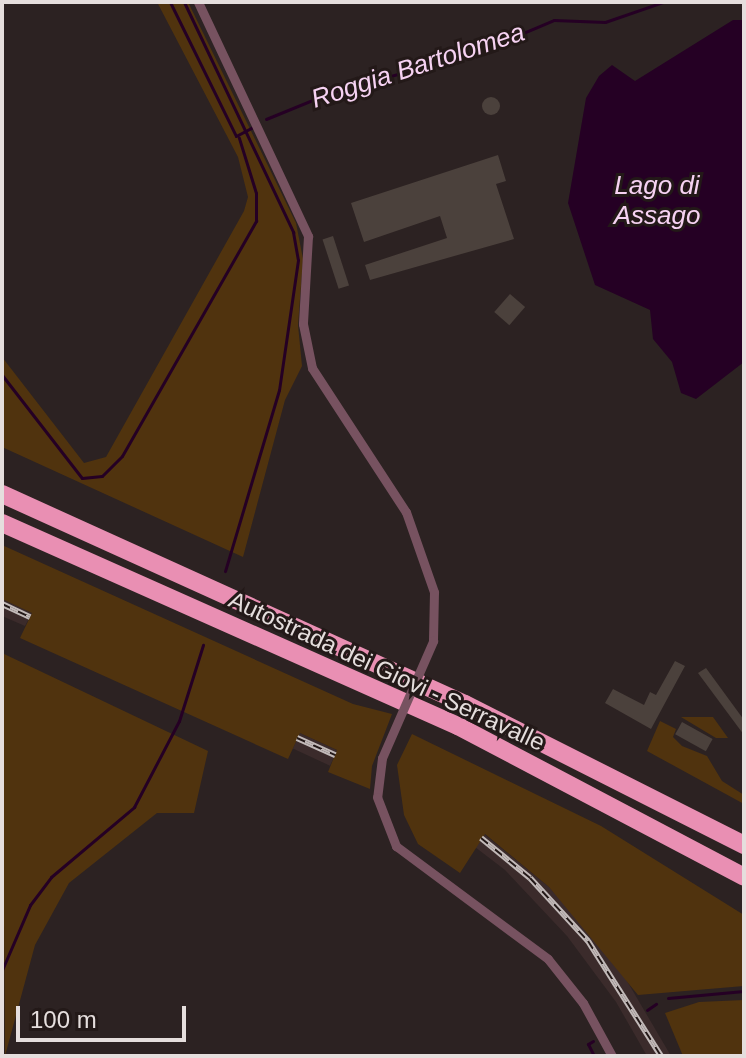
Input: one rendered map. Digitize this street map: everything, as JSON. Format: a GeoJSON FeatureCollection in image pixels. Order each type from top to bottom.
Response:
{"type":"FeatureCollection","features":[{"type":"Feature","properties":{"kind":"highway","name":"Autostrada dei Giovi - Serravalle"},"geometry":{"type":"LineString","coordinates":[[2,494],[465,704],[744,845]]}},
{"type":"Feature","properties":{"kind":"highway","name":"Autostrada dei Giovi - Serravalle"},"geometry":{"type":"LineString","coordinates":[[2,523],[458,726],[744,877]]}},
{"type":"Feature","properties":{"kind":"street"},"geometry":{"type":"LineString","coordinates":[[198,2],[308,236],[303,324],[312,368],[406,512],[434,592],[433,641],[382,758],[377,797],[396,846],[425,872],[526,940],[578,994],[612,1056]]}},
{"type":"Feature","properties":{"kind":"shaded area"},"geometry":{"type":"Polygon","coordinates":[[[157,2],[188,2],[296,223],[303,259],[298,325],[302,366],[285,400],[243,557],[2,447],[2,357],[84,463],[106,457],[244,211],[248,197],[238,157],[157,2]]]}},
{"type":"Feature","properties":{"kind":"shaded area"},"geometry":{"type":"Polygon","coordinates":[[[2,545],[353,704],[392,714],[372,766],[370,789],[328,772],[337,750],[300,733],[288,759],[20,638],[32,613],[2,599],[2,545]]]}},
{"type":"Feature","properties":{"kind":"shaded area"},"geometry":{"type":"Polygon","coordinates":[[[2,599],[32,613],[25,626],[2,616],[2,599]]]}},
{"type":"Feature","properties":{"kind":"shaded area"},"geometry":{"type":"Polygon","coordinates":[[[2,653],[208,751],[194,813],[157,813],[69,883],[35,945],[5,1056],[2,653]]]}},
{"type":"Feature","properties":{"kind":"shaded area"},"geometry":{"type":"Polygon","coordinates":[[[681,717],[713,717],[728,738],[716,738],[681,717]]]}},
{"type":"Feature","properties":{"kind":"shaded area"},"geometry":{"type":"Polygon","coordinates":[[[660,721],[676,729],[673,737],[682,746],[707,756],[722,781],[744,795],[744,804],[647,751],[660,721]]]}},
{"type":"Feature","properties":{"kind":"shaded area"},"geometry":{"type":"Polygon","coordinates":[[[300,733],[337,750],[330,766],[293,748],[300,733]]]}},
{"type":"Feature","properties":{"kind":"shaded area"},"geometry":{"type":"Polygon","coordinates":[[[412,734],[601,826],[744,915],[744,986],[638,995],[549,887],[485,834],[460,873],[418,844],[404,815],[397,765],[412,734]]]}},
{"type":"Feature","properties":{"kind":"shaded area"},"geometry":{"type":"Polygon","coordinates":[[[484,834],[549,887],[617,964],[671,1056],[647,1056],[616,1002],[567,936],[505,870],[475,847],[484,834]]]}},
{"type":"Feature","properties":{"kind":"shaded area"},"geometry":{"type":"Polygon","coordinates":[[[744,1000],[744,1056],[683,1056],[665,1013],[699,1002],[744,1000]]]}},
{"type":"Feature","properties":{"kind":"water","name":"Lago di Assago"},"geometry":{"type":"Polygon","coordinates":[[[733,20],[744,20],[744,362],[696,399],[681,393],[672,362],[653,339],[650,310],[595,285],[568,203],[586,98],[599,76],[612,65],[635,81],[733,20]]]}},
{"type":"Feature","properties":{"kind":"building"},"geometry":{"type":"Polygon","coordinates":[[[491,97],[500,106],[491,115],[482,106],[491,97]]]}},
{"type":"Feature","properties":{"kind":"building"},"geometry":{"type":"Polygon","coordinates":[[[498,155],[506,181],[496,184],[514,239],[370,280],[365,265],[447,238],[440,216],[364,242],[351,203],[498,155]]]}},
{"type":"Feature","properties":{"kind":"building"},"geometry":{"type":"Polygon","coordinates":[[[333,236],[349,285],[339,289],[323,239],[333,236]]]}},
{"type":"Feature","properties":{"kind":"building"},"geometry":{"type":"Polygon","coordinates":[[[510,294],[525,307],[509,325],[494,312],[510,294]]]}},
{"type":"Feature","properties":{"kind":"building"},"geometry":{"type":"Polygon","coordinates":[[[675,661],[685,666],[651,729],[605,703],[613,689],[644,705],[650,692],[656,695],[675,661]]]}},
{"type":"Feature","properties":{"kind":"building"},"geometry":{"type":"Polygon","coordinates":[[[706,668],[744,720],[744,735],[698,673],[706,668]]]}},
{"type":"Feature","properties":{"kind":"building"},"geometry":{"type":"Polygon","coordinates":[[[682,722],[713,739],[706,751],[675,734],[682,722]]]}},
{"type":"Feature","properties":{"kind":"waterway"},"geometry":{"type":"LineString","coordinates":[[170,2],[236,136],[253,127]]}},
{"type":"Feature","properties":{"kind":"waterway"},"geometry":{"type":"LineString","coordinates":[[184,2],[293,232],[298,260],[279,390],[225,571]]}},
{"type":"Feature","properties":{"kind":"waterway","name":"Roggia Bartolomea"},"geometry":{"type":"LineString","coordinates":[[266,119],[332,92],[478,52],[554,20],[605,22],[663,2]]}},
{"type":"Feature","properties":{"kind":"waterway"},"geometry":{"type":"LineString","coordinates":[[2,375],[82,478],[102,476],[122,456],[256,221],[256,193],[239,138]]}},
{"type":"Feature","properties":{"kind":"waterway"},"geometry":{"type":"LineString","coordinates":[[2,970],[30,905],[51,877],[134,807],[179,721],[203,645]]}},
{"type":"Feature","properties":{"kind":"waterway"},"geometry":{"type":"LineString","coordinates":[[668,998],[744,991]]}},
{"type":"Feature","properties":{"kind":"waterway"},"geometry":{"type":"LineString","coordinates":[[647,1010],[656,1004]]}},
{"type":"Feature","properties":{"kind":"waterway"},"geometry":{"type":"LineString","coordinates":[[593,1041],[588,1044],[594,1056]]}},
{"type":"Feature","properties":{"kind":"railway"},"geometry":{"type":"LineString","coordinates":[[2,604],[30,617]]}},
{"type":"Feature","properties":{"kind":"railway"},"geometry":{"type":"LineString","coordinates":[[297,738],[335,755]]}},
{"type":"Feature","properties":{"kind":"railway"},"geometry":{"type":"LineString","coordinates":[[481,838],[530,878],[588,941],[661,1056]]}}]}
